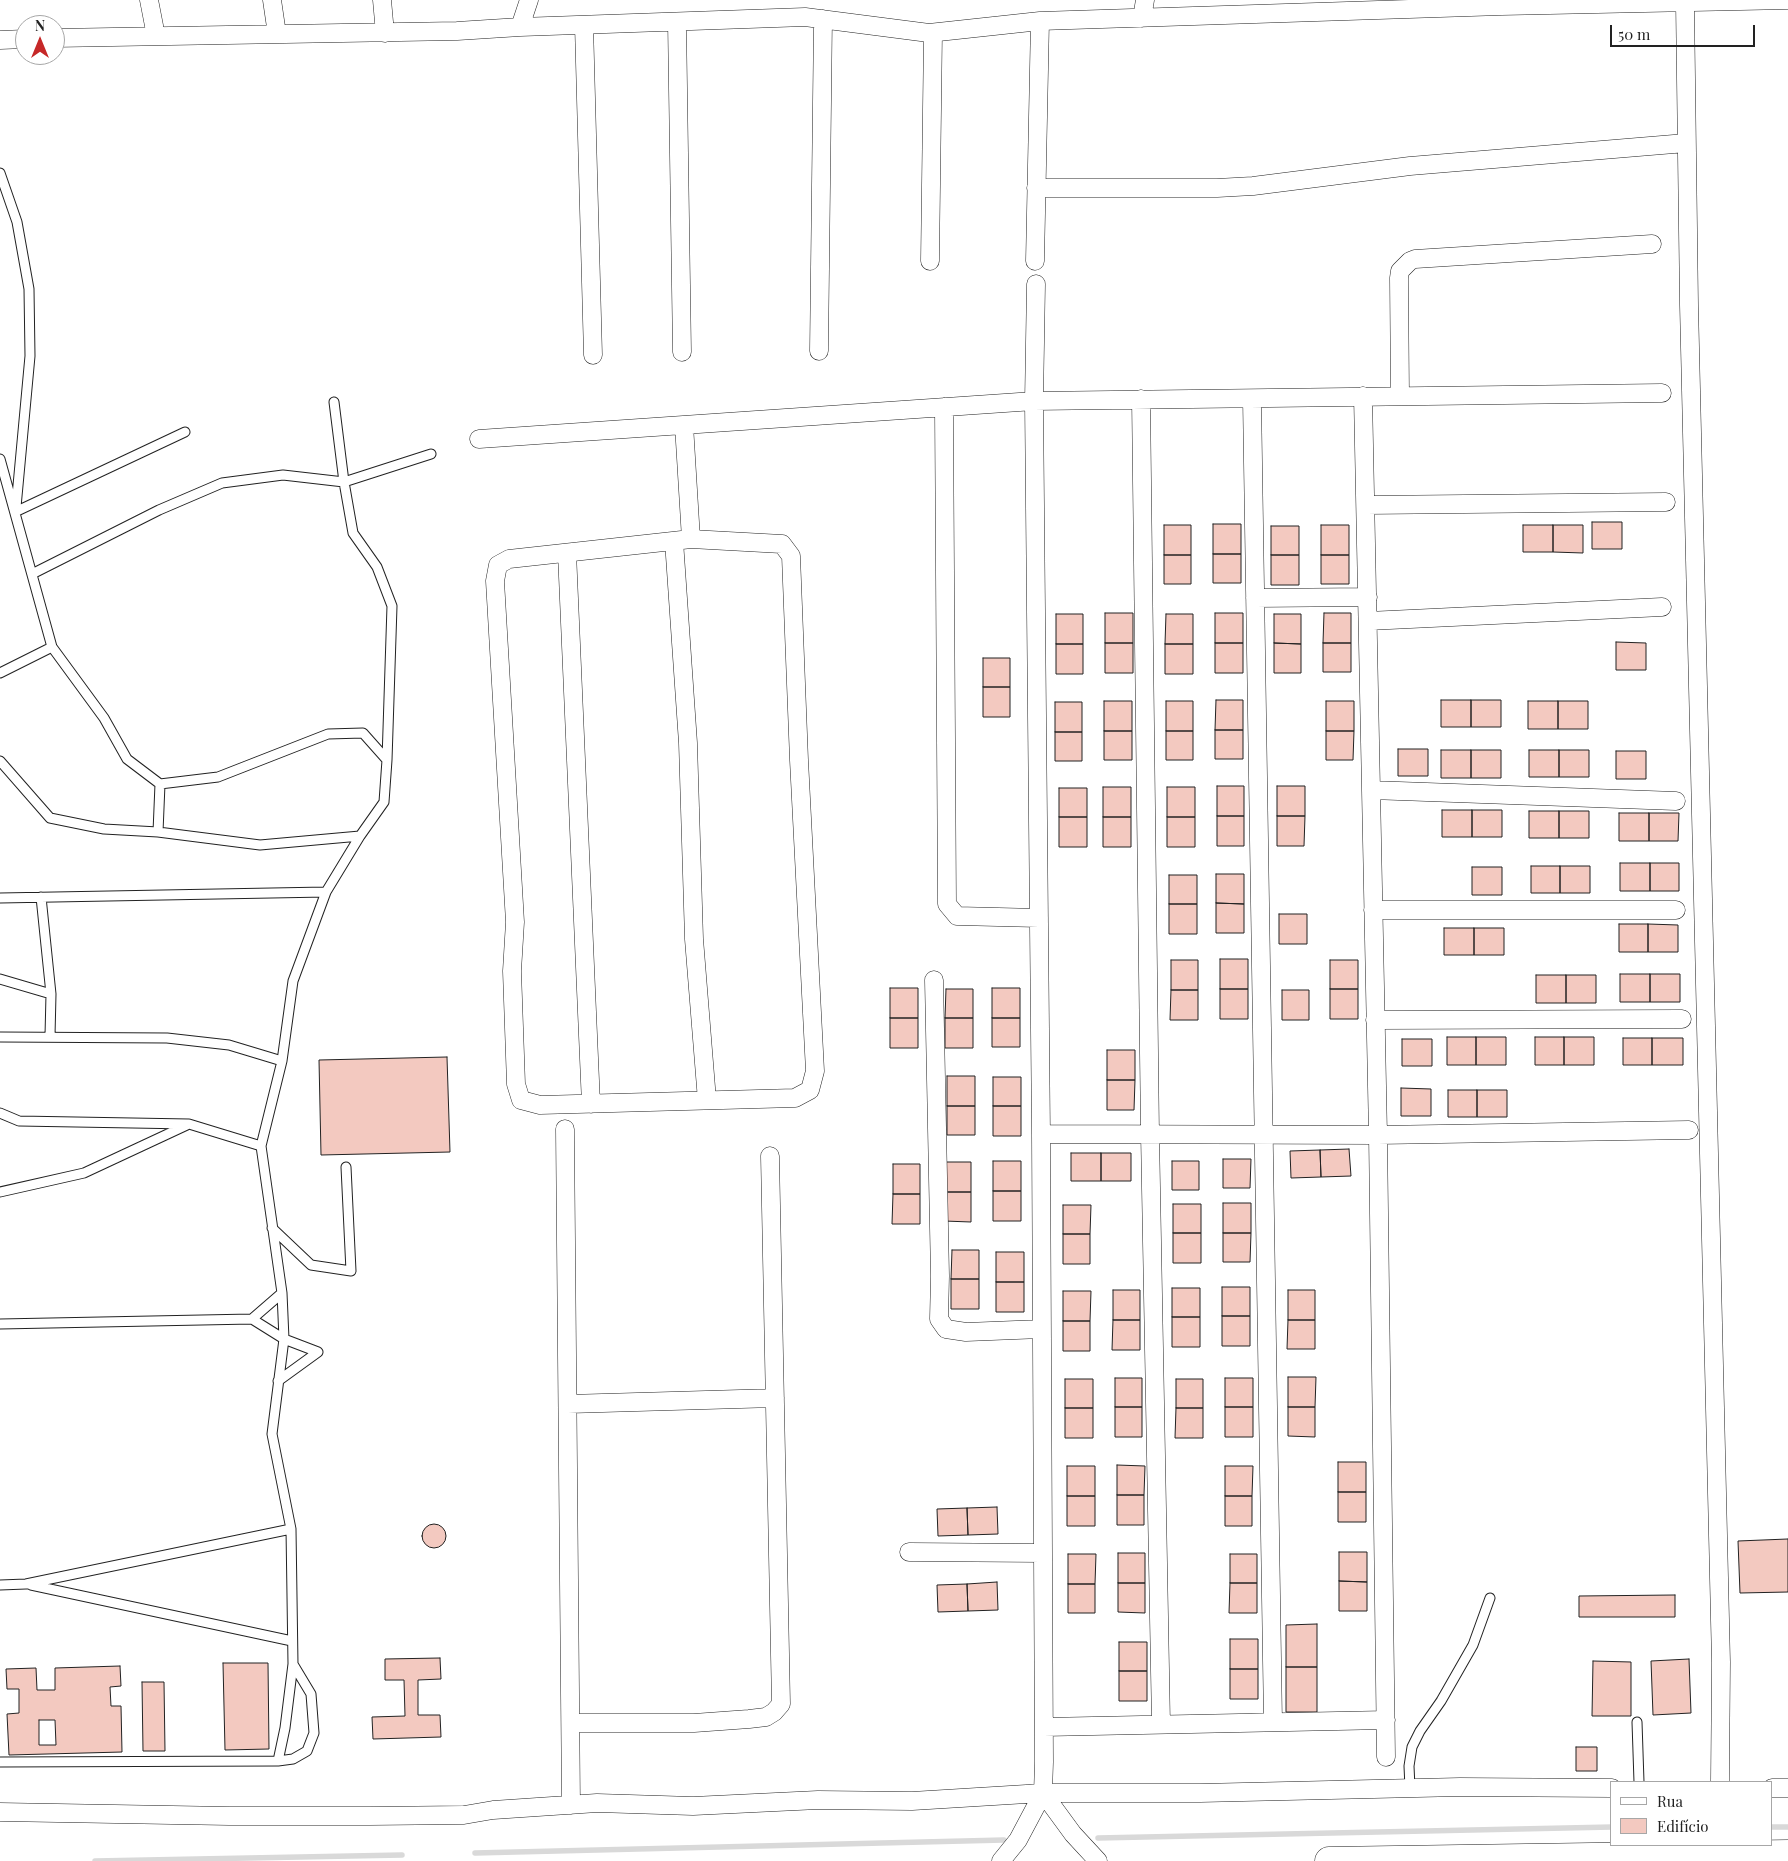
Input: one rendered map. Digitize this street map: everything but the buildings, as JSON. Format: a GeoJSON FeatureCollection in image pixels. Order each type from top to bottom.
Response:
{"type":"FeatureCollection","features":[{"type":"Feature","properties":{"kind":"highway"},"geometry":{"type":"LineString","coordinates":[[1329,1861],[1640,1850],[1788,1854]]}},
{"type":"Feature","properties":{"kind":"street"},"geometry":{"type":"LineString","coordinates":[[149,0],[156,36]]}},
{"type":"Feature","properties":{"kind":"street"},"geometry":{"type":"LineString","coordinates":[[272,0],[277,34]]}},
{"type":"Feature","properties":{"kind":"street"},"geometry":{"type":"LineString","coordinates":[[382,0],[385,33]]}},
{"type":"Feature","properties":{"kind":"street"},"geometry":{"type":"LineString","coordinates":[[520,27],[529,0]]}},
{"type":"Feature","properties":{"kind":"street"},"geometry":{"type":"LineString","coordinates":[[1142,18],[1145,0]]}},
{"type":"Feature","properties":{"kind":"street"},"geometry":{"type":"LineString","coordinates":[[65,38],[457,31],[805,17],[933,33],[1040,21],[1501,3],[1685,3],[1731,0],[1788,0]]}},
{"type":"Feature","properties":{"kind":"street"},"geometry":{"type":"LineString","coordinates":[[1685,3],[1686,143],[1721,1662],[1720,1781]]}},
{"type":"Feature","properties":{"kind":"street"},"geometry":{"type":"LineString","coordinates":[[819,351],[823,19]]}},
{"type":"Feature","properties":{"kind":"street"},"geometry":{"type":"LineString","coordinates":[[1035,261],[1040,21]]}},
{"type":"Feature","properties":{"kind":"street"},"geometry":{"type":"LineString","coordinates":[[677,22],[682,352]]}},
{"type":"Feature","properties":{"kind":"street"},"geometry":{"type":"LineString","coordinates":[[584,25],[594,355]]}},
{"type":"Feature","properties":{"kind":"street"},"geometry":{"type":"LineString","coordinates":[[930,261],[933,33]]}},
{"type":"Feature","properties":{"kind":"street"},"geometry":{"type":"LineString","coordinates":[[0,40],[15,39]]}},
{"type":"Feature","properties":{"kind":"street"},"geometry":{"type":"LineString","coordinates":[[1036,188],[1217,188],[1253,186],[1410,166],[1686,143]]}},
{"type":"Feature","properties":{"kind":"street"},"geometry":{"type":"LineString","coordinates":[[1400,396],[1399,278],[1400,271],[1410,261],[1415,259],[1652,244]]}},
{"type":"Feature","properties":{"kind":"street"},"geometry":{"type":"LineString","coordinates":[[1001,1861],[1018,1840],[1043,1793],[1041,1134],[1034,401],[1036,284]]}},
{"type":"Feature","properties":{"kind":"street"},"geometry":{"type":"LineString","coordinates":[[479,439],[1034,401],[1662,394]]}},
{"type":"Feature","properties":{"kind":"street"},"geometry":{"type":"LineString","coordinates":[[1363,396],[1378,1135],[1386,1757]]}},
{"type":"Feature","properties":{"kind":"street"},"geometry":{"type":"LineString","coordinates":[[1140,399],[1150,1134],[1161,1724]]}},
{"type":"Feature","properties":{"kind":"street"},"geometry":{"type":"LineString","coordinates":[[1252,399],[1273,1722]]}},
{"type":"Feature","properties":{"kind":"street"},"geometry":{"type":"LineString","coordinates":[[944,407],[947,904],[957,916],[1038,918]]}},
{"type":"Feature","properties":{"kind":"street"},"geometry":{"type":"LineString","coordinates":[[684,425],[683,540],[694,939],[707,1100]]}},
{"type":"Feature","properties":{"kind":"street"},"geometry":{"type":"LineString","coordinates":[[1366,505],[1666,502]]}},
{"type":"Feature","properties":{"kind":"street"},"geometry":{"type":"LineString","coordinates":[[683,540],[782,544],[791,556],[799,760],[815,1071],[810,1090],[795,1098],[540,1105],[521,1100],[516,1084],[512,971],[515,922],[495,581],[498,564],[509,559],[683,540]]}},
{"type":"Feature","properties":{"kind":"street"},"geometry":{"type":"LineString","coordinates":[[567,553],[591,1104]]}},
{"type":"Feature","properties":{"kind":"street"},"geometry":{"type":"LineString","coordinates":[[1255,598],[1368,597]]}},
{"type":"Feature","properties":{"kind":"street"},"geometry":{"type":"LineString","coordinates":[[1368,621],[1662,607]]}},
{"type":"Feature","properties":{"kind":"street"},"geometry":{"type":"LineString","coordinates":[[1371,790],[1676,801]]}},
{"type":"Feature","properties":{"kind":"street"},"geometry":{"type":"LineString","coordinates":[[1373,910],[1676,910]]}},
{"type":"Feature","properties":{"kind":"street"},"geometry":{"type":"LineString","coordinates":[[934,980],[940,1276],[939,1319],[946,1329],[966,1332],[1041,1329]]}},
{"type":"Feature","properties":{"kind":"street"},"geometry":{"type":"LineString","coordinates":[[1375,1020],[1682,1019]]}},
{"type":"Feature","properties":{"kind":"street"},"geometry":{"type":"LineString","coordinates":[[565,1129],[571,1805]]}},
{"type":"Feature","properties":{"kind":"street"},"geometry":{"type":"LineString","coordinates":[[1041,1134],[1378,1135],[1689,1130]]}},
{"type":"Feature","properties":{"kind":"street"},"geometry":{"type":"LineString","coordinates":[[571,1723],[694,1723],[749,1719],[766,1717],[774,1712],[780,1704],[770,1156]]}},
{"type":"Feature","properties":{"kind":"street"},"geometry":{"type":"LineString","coordinates":[[568,1404],[775,1398]]}},
{"type":"Feature","properties":{"kind":"street"},"geometry":{"type":"LineString","coordinates":[[909,1552],[1042,1553]]}},
{"type":"Feature","properties":{"kind":"street"},"geometry":{"type":"LineString","coordinates":[[1044,1726],[1386,1720]]}},
{"type":"Feature","properties":{"kind":"street"},"geometry":{"type":"LineString","coordinates":[[0,1812],[229,1816],[464,1815],[493,1810],[597,1803],[693,1806],[818,1800],[912,1802],[1043,1793],[1210,1793],[1410,1788],[1610,1788]]}},
{"type":"Feature","properties":{"kind":"street"},"geometry":{"type":"LineString","coordinates":[[1773,1788],[1788,1788]]}},
{"type":"Feature","properties":{"kind":"street"},"geometry":{"type":"LineString","coordinates":[[1043,1793],[1073,1834],[1098,1861]]}},
{"type":"Feature","properties":{"kind":"lane"},"geometry":{"type":"LineString","coordinates":[[0,173],[17,222],[29,289],[30,356],[15,512]]}},
{"type":"Feature","properties":{"kind":"lane"},"geometry":{"type":"LineString","coordinates":[[278,1761],[285,1728],[292,1664],[291,1529],[272,1434],[284,1339],[282,1293],[261,1146],[282,1061],[293,981],[326,892],[360,836],[384,802],[387,760],[392,606],[377,567],[353,533],[344,482],[334,402]]}},
{"type":"Feature","properties":{"kind":"lane"},"geometry":{"type":"LineString","coordinates":[[15,512],[185,432]]}},
{"type":"Feature","properties":{"kind":"lane"},"geometry":{"type":"LineString","coordinates":[[32,574],[159,510],[222,482],[283,474],[344,482],[431,454]]}},
{"type":"Feature","properties":{"kind":"lane"},"geometry":{"type":"LineString","coordinates":[[0,459],[52,647],[104,718],[127,760],[160,784],[218,777],[328,734],[363,733],[387,760]]}},
{"type":"Feature","properties":{"kind":"lane"},"geometry":{"type":"LineString","coordinates":[[0,673],[52,647]]}},
{"type":"Feature","properties":{"kind":"lane"},"geometry":{"type":"LineString","coordinates":[[0,760],[50,818],[104,829],[158,832],[260,845],[360,836]]}},
{"type":"Feature","properties":{"kind":"lane"},"geometry":{"type":"LineString","coordinates":[[158,832],[160,784]]}},
{"type":"Feature","properties":{"kind":"lane"},"geometry":{"type":"LineString","coordinates":[[0,898],[326,892]]}},
{"type":"Feature","properties":{"kind":"lane"},"geometry":{"type":"LineString","coordinates":[[41,897],[51,994],[50,1036]]}},
{"type":"Feature","properties":{"kind":"lane"},"geometry":{"type":"LineString","coordinates":[[0,979],[51,994]]}},
{"type":"Feature","properties":{"kind":"lane"},"geometry":{"type":"LineString","coordinates":[[0,1037],[167,1038],[229,1045],[282,1061]]}},
{"type":"Feature","properties":{"kind":"lane"},"geometry":{"type":"LineString","coordinates":[[0,1113],[18,1121],[189,1124],[261,1146]]}},
{"type":"Feature","properties":{"kind":"lane"},"geometry":{"type":"LineString","coordinates":[[0,1192],[84,1173],[189,1124]]}},
{"type":"Feature","properties":{"kind":"lane"},"geometry":{"type":"LineString","coordinates":[[272,1228],[311,1265],[351,1271],[346,1167]]}},
{"type":"Feature","properties":{"kind":"lane"},"geometry":{"type":"LineString","coordinates":[[252,1319],[282,1293]]}},
{"type":"Feature","properties":{"kind":"lane"},"geometry":{"type":"LineString","coordinates":[[0,1324],[252,1319],[284,1339],[318,1352],[278,1381]]}},
{"type":"Feature","properties":{"kind":"lane"},"geometry":{"type":"LineString","coordinates":[[0,1585],[26,1584],[291,1529]]}},
{"type":"Feature","properties":{"kind":"lane"},"geometry":{"type":"LineString","coordinates":[[26,1584],[292,1641]]}},
{"type":"Feature","properties":{"kind":"lane"},"geometry":{"type":"LineString","coordinates":[[1410,1788],[1409,1766],[1412,1747],[1473,1645],[1490,1598]]}},
{"type":"Feature","properties":{"kind":"lane"},"geometry":{"type":"LineString","coordinates":[[0,1762],[278,1761],[293,1759],[307,1751],[314,1733],[311,1694],[292,1664]]}},
{"type":"Feature","properties":{"kind":"lane"},"geometry":{"type":"LineString","coordinates":[[1638,1722],[1639,1781]]}},
{"type":"Feature","properties":{"kind":"waterway"},"geometry":{"type":"LineString","coordinates":[[1098,1838],[1610,1827]]}},
{"type":"Feature","properties":{"kind":"waterway"},"geometry":{"type":"LineString","coordinates":[[1773,1827],[1788,1827]]}},
{"type":"Feature","properties":{"kind":"waterway"},"geometry":{"type":"LineString","coordinates":[[475,1853],[1004,1840]]}},
{"type":"Feature","properties":{"kind":"waterway"},"geometry":{"type":"LineString","coordinates":[[95,1861],[402,1855]]}}]}
